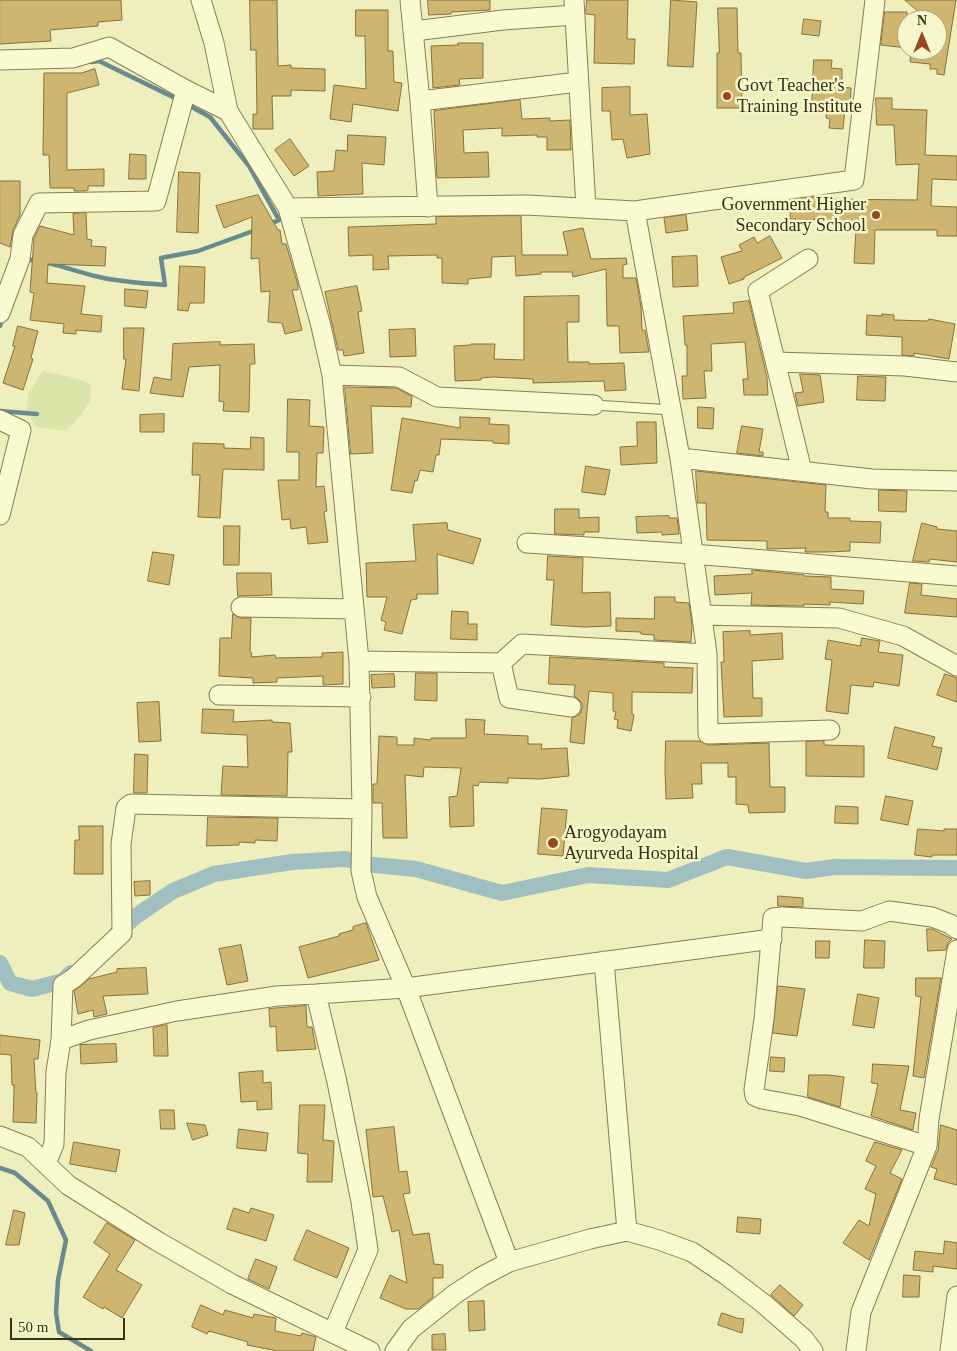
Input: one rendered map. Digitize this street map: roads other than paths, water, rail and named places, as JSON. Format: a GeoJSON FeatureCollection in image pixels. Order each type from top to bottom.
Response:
{"type":"FeatureCollection","features":[{"type":"Feature","properties":{"kind":"street"},"geometry":{"type":"LineString","coordinates":[[201,0],[214,43],[228,111],[288,208],[320,322],[332,376],[359,661],[362,808],[360,847],[361,871],[367,897],[406,988],[509,1262]]}},
{"type":"Feature","properties":{"kind":"street"},"geometry":{"type":"LineString","coordinates":[[410,0],[428,207]]}},
{"type":"Feature","properties":{"kind":"street"},"geometry":{"type":"LineString","coordinates":[[288,208],[526,205],[635,211],[854,180],[873,1]]}},
{"type":"Feature","properties":{"kind":"street"},"geometry":{"type":"LineString","coordinates":[[414,31],[503,20],[574,8],[586,208]]}},
{"type":"Feature","properties":{"kind":"street"},"geometry":{"type":"LineString","coordinates":[[0,60],[73,58],[109,47],[228,111]]}},
{"type":"Feature","properties":{"kind":"street"},"geometry":{"type":"LineString","coordinates":[[420,101],[578,82]]}},
{"type":"Feature","properties":{"kind":"street"},"geometry":{"type":"LineString","coordinates":[[0,313],[20,259],[23,235],[39,203],[156,201],[186,90]]}},
{"type":"Feature","properties":{"kind":"street"},"geometry":{"type":"LineString","coordinates":[[635,211],[680,458],[702,615],[707,654],[708,734],[830,730]]}},
{"type":"Feature","properties":{"kind":"street"},"geometry":{"type":"LineString","coordinates":[[802,470],[758,291],[808,259]]}},
{"type":"Feature","properties":{"kind":"street"},"geometry":{"type":"LineString","coordinates":[[776,362],[906,366],[957,372]]}},
{"type":"Feature","properties":{"kind":"street"},"geometry":{"type":"LineString","coordinates":[[332,376],[399,377],[436,397],[594,405]]}},
{"type":"Feature","properties":{"kind":"street"},"geometry":{"type":"LineString","coordinates":[[0,420],[21,430],[0,515]]}},
{"type":"Feature","properties":{"kind":"street"},"geometry":{"type":"LineString","coordinates":[[680,458],[872,479],[957,481]]}},
{"type":"Feature","properties":{"kind":"street"},"geometry":{"type":"LineString","coordinates":[[527,543],[693,554],[957,576]]}},
{"type":"Feature","properties":{"kind":"street"},"geometry":{"type":"LineString","coordinates":[[241,607],[354,608]]}},
{"type":"Feature","properties":{"kind":"street"},"geometry":{"type":"LineString","coordinates":[[702,615],[839,618],[903,636],[957,666]]}},
{"type":"Feature","properties":{"kind":"street"},"geometry":{"type":"LineString","coordinates":[[359,661],[501,663],[522,644],[707,654]]}},
{"type":"Feature","properties":{"kind":"street"},"geometry":{"type":"LineString","coordinates":[[501,663],[509,698],[571,707]]}},
{"type":"Feature","properties":{"kind":"street"},"geometry":{"type":"LineString","coordinates":[[220,696],[361,697]]}},
{"type":"Feature","properties":{"kind":"street"},"geometry":{"type":"LineString","coordinates":[[46,1164],[54,1144],[56,1072],[61,1040],[63,985],[74,978],[122,925],[121,844],[126,808],[131,804],[362,808]]}},
{"type":"Feature","properties":{"kind":"street"},"geometry":{"type":"LineString","coordinates":[[927,1146],[800,1106],[755,1096],[754,1090],[764,1019],[773,918],[862,921],[889,911],[932,917],[957,929]]}},
{"type":"Feature","properties":{"kind":"street"},"geometry":{"type":"LineString","coordinates":[[61,1040],[88,1030],[177,1011],[277,996],[406,988],[772,939]]}},
{"type":"Feature","properties":{"kind":"street"},"geometry":{"type":"LineString","coordinates":[[856,1351],[861,1312],[927,1146],[929,1119],[957,950]]}},
{"type":"Feature","properties":{"kind":"street"},"geometry":{"type":"LineString","coordinates":[[604,961],[627,1232]]}},
{"type":"Feature","properties":{"kind":"street"},"geometry":{"type":"LineString","coordinates":[[316,994],[361,1202],[368,1250],[333,1332]]}},
{"type":"Feature","properties":{"kind":"street"},"geometry":{"type":"LineString","coordinates":[[0,1136],[28,1147],[68,1185],[157,1241],[232,1284],[370,1351]]}},
{"type":"Feature","properties":{"kind":"street"},"geometry":{"type":"LineString","coordinates":[[395,1351],[411,1329],[455,1294],[509,1262],[590,1239],[627,1232],[659,1240],[692,1252],[764,1304],[804,1340],[813,1351]]}},
{"type":"Feature","properties":{"kind":"street"},"geometry":{"type":"LineString","coordinates":[[950,1351],[957,1296]]}},
{"type":"Feature","properties":{"kind":"lane"},"geometry":{"type":"LineString","coordinates":[[594,405],[672,410]]}},
{"type":"Feature","properties":{"kind":"waterway"},"geometry":{"type":"LineString","coordinates":[[91,62],[99,61],[179,100]]}},
{"type":"Feature","properties":{"kind":"waterway"},"geometry":{"type":"LineString","coordinates":[[188,105],[210,117],[249,166],[279,220],[270,224]]}},
{"type":"Feature","properties":{"kind":"waterway"},"geometry":{"type":"LineString","coordinates":[[24,260],[49,263],[112,280],[165,285],[161,258],[198,251],[256,230]]}},
{"type":"Feature","properties":{"kind":"waterway"},"geometry":{"type":"LineString","coordinates":[[0,326],[3,317]]}},
{"type":"Feature","properties":{"kind":"waterway"},"geometry":{"type":"LineString","coordinates":[[0,411],[37,414]]}},
{"type":"Feature","properties":{"kind":"waterway"},"geometry":{"type":"LineString","coordinates":[[116,934],[136,916],[173,891],[214,874],[292,862],[345,859],[374,865],[416,869],[502,893],[588,875],[668,880],[727,857],[806,871],[834,867],[957,868]]}},
{"type":"Feature","properties":{"kind":"waterway"},"geometry":{"type":"LineString","coordinates":[[0,963],[10,983],[32,989],[63,981],[71,973]]}},
{"type":"Feature","properties":{"kind":"waterway"},"geometry":{"type":"LineString","coordinates":[[0,1168],[15,1173],[48,1201],[66,1240],[58,1280],[56,1313],[59,1332],[91,1351]]}},
{"type":"Feature","properties":{"kind":"place","name":"Govt Teacher's Training Institute"},"geometry":{"type":"Point","coordinates":[727,96]}},
{"type":"Feature","properties":{"kind":"place","name":"Government Higher Secondary School"},"geometry":{"type":"Point","coordinates":[876,215]}},
{"type":"Feature","properties":{"kind":"place","name":"Arogyodayam Ayurveda Hospital"},"geometry":{"type":"Point","coordinates":[553,843]}}]}
